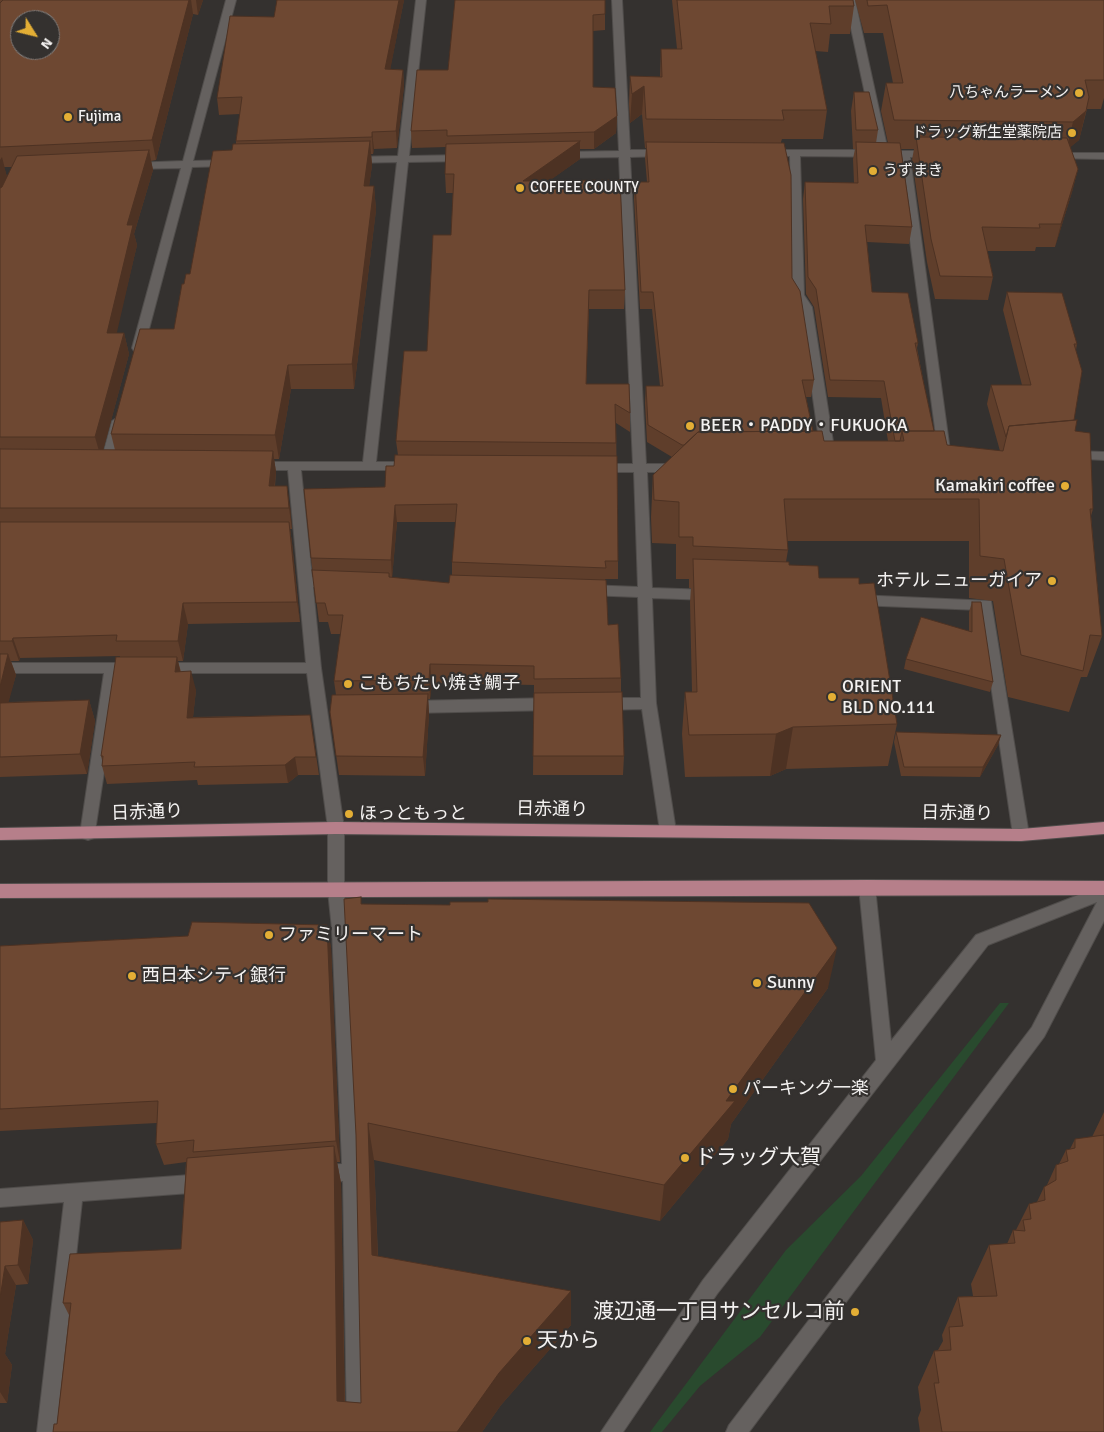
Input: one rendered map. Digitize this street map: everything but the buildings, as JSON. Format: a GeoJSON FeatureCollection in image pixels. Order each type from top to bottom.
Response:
{"type":"FeatureCollection","features":[{"type":"Feature","properties":{"kind":"main road","name":"日赤通り"},"geometry":{"type":"LineString","coordinates":[[0,834],[88,834],[336,828],[1021,834],[1104,828]]}},
{"type":"Feature","properties":{"kind":"main road"},"geometry":{"type":"LineString","coordinates":[[0,891],[336,891],[867,887],[1104,890]]}},
{"type":"Feature","properties":{"kind":"street"},"geometry":{"type":"LineString","coordinates":[[134,362],[231,0]]}},
{"type":"Feature","properties":{"kind":"street"},"geometry":{"type":"LineString","coordinates":[[369,466],[421,0]]}},
{"type":"Feature","properties":{"kind":"street"},"geometry":{"type":"LineString","coordinates":[[617,0],[640,468],[648,703],[668,831]]}},
{"type":"Feature","properties":{"kind":"street"},"geometry":{"type":"LineString","coordinates":[[850,0],[883,153]]}},
{"type":"Feature","properties":{"kind":"street"},"geometry":{"type":"LineString","coordinates":[[548,155],[676,153]]}},
{"type":"Feature","properties":{"kind":"street"},"geometry":{"type":"LineString","coordinates":[[755,153],[942,154]]}},
{"type":"Feature","properties":{"kind":"street"},"geometry":{"type":"LineString","coordinates":[[795,153],[798,296],[806,307],[830,467]]}},
{"type":"Feature","properties":{"kind":"street"},"geometry":{"type":"LineString","coordinates":[[904,154],[947,467]]}},
{"type":"Feature","properties":{"kind":"street"},"geometry":{"type":"LineString","coordinates":[[1047,156],[1104,156]]}},
{"type":"Feature","properties":{"kind":"street"},"geometry":{"type":"LineString","coordinates":[[344,161],[480,157]]}},
{"type":"Feature","properties":{"kind":"street"},"geometry":{"type":"LineString","coordinates":[[116,167],[245,163]]}},
{"type":"Feature","properties":{"kind":"street"},"geometry":{"type":"LineString","coordinates":[[107,465],[122,409]]}},
{"type":"Feature","properties":{"kind":"street"},"geometry":{"type":"LineString","coordinates":[[1054,457],[1104,456]]}},
{"type":"Feature","properties":{"kind":"street"},"geometry":{"type":"LineString","coordinates":[[245,466],[427,467]]}},
{"type":"Feature","properties":{"kind":"street"},"geometry":{"type":"LineString","coordinates":[[294,467],[295,536],[305,582],[319,708],[336,828],[336,891],[340,929],[352,1172],[357,1432]]}},
{"type":"Feature","properties":{"kind":"street"},"geometry":{"type":"LineString","coordinates":[[582,468],[690,468]]}},
{"type":"Feature","properties":{"kind":"street"},"geometry":{"type":"LineString","coordinates":[[305,582],[344,583]]}},
{"type":"Feature","properties":{"kind":"street"},"geometry":{"type":"LineString","coordinates":[[568,590],[721,596]]}},
{"type":"Feature","properties":{"kind":"street"},"geometry":{"type":"LineString","coordinates":[[839,600],[986,605],[1021,834]]}},
{"type":"Feature","properties":{"kind":"street"},"geometry":{"type":"LineString","coordinates":[[0,668],[314,668]]}},
{"type":"Feature","properties":{"kind":"street"},"geometry":{"type":"LineString","coordinates":[[88,834],[112,668]]}},
{"type":"Feature","properties":{"kind":"street"},"geometry":{"type":"LineString","coordinates":[[589,704],[648,703]]}},
{"type":"Feature","properties":{"kind":"street"},"geometry":{"type":"LineString","coordinates":[[399,707],[569,704]]}},
{"type":"Feature","properties":{"kind":"street"},"geometry":{"type":"LineString","coordinates":[[319,708],[339,708]]}},
{"type":"Feature","properties":{"kind":"street"},"geometry":{"type":"LineString","coordinates":[[867,887],[885,1063]]}},
{"type":"Feature","properties":{"kind":"street"},"geometry":{"type":"LineString","coordinates":[[611,1432],[710,1288],[982,940],[1104,890]]}},
{"type":"Feature","properties":{"kind":"street"},"geometry":{"type":"LineString","coordinates":[[736,1432],[1038,1032],[1104,905]]}},
{"type":"Feature","properties":{"kind":"street"},"geometry":{"type":"LineString","coordinates":[[302,1175],[352,1172]]}},
{"type":"Feature","properties":{"kind":"street"},"geometry":{"type":"LineString","coordinates":[[0,1198],[223,1182]]}},
{"type":"Feature","properties":{"kind":"street"},"geometry":{"type":"LineString","coordinates":[[48,1432],[74,1193]]}},
{"type":"Feature","properties":{"kind":"green space"},"geometry":{"type":"Polygon","coordinates":[[[1000,1003],[1009,1003],[760,1337],[700,1386],[662,1432],[650,1432],[786,1250],[861,1176],[1000,1003]]]}},
{"type":"Feature","properties":{"kind":"place","name":"八ちゃんラーメン"},"geometry":{"type":"Point","coordinates":[1079,93]}},
{"type":"Feature","properties":{"kind":"place","name":"Fujima"},"geometry":{"type":"Point","coordinates":[68,117]}},
{"type":"Feature","properties":{"kind":"place","name":"ドラッグ新生堂薬院店"},"geometry":{"type":"Point","coordinates":[1072,133]}},
{"type":"Feature","properties":{"kind":"place","name":"うずまき"},"geometry":{"type":"Point","coordinates":[873,171]}},
{"type":"Feature","properties":{"kind":"place","name":"COFFEE COUNTY"},"geometry":{"type":"Point","coordinates":[520,188]}},
{"type":"Feature","properties":{"kind":"place","name":"BEER・PADDY・FUKUOKA"},"geometry":{"type":"Point","coordinates":[690,426]}},
{"type":"Feature","properties":{"kind":"place","name":"Kamakiri coffee"},"geometry":{"type":"Point","coordinates":[1065,486]}},
{"type":"Feature","properties":{"kind":"place","name":"ホテル ニューガイア"},"geometry":{"type":"Point","coordinates":[1052,581]}},
{"type":"Feature","properties":{"kind":"place","name":"こもちたい焼き鯛子"},"geometry":{"type":"Point","coordinates":[348,684]}},
{"type":"Feature","properties":{"kind":"place","name":"ORIENT BLD NO.111"},"geometry":{"type":"Point","coordinates":[832,697]}},
{"type":"Feature","properties":{"kind":"place","name":"ほっともっと"},"geometry":{"type":"Point","coordinates":[349,814]}},
{"type":"Feature","properties":{"kind":"place","name":"ファミリーマート"},"geometry":{"type":"Point","coordinates":[269,935]}},
{"type":"Feature","properties":{"kind":"place","name":"西日本シティ銀行"},"geometry":{"type":"Point","coordinates":[132,976]}},
{"type":"Feature","properties":{"kind":"place","name":"Sunny"},"geometry":{"type":"Point","coordinates":[757,983]}},
{"type":"Feature","properties":{"kind":"place","name":"パーキング一楽"},"geometry":{"type":"Point","coordinates":[733,1089]}},
{"type":"Feature","properties":{"kind":"place","name":"ドラッグ大賀"},"geometry":{"type":"Point","coordinates":[685,1158]}},
{"type":"Feature","properties":{"kind":"place","name":"渡辺通一丁目サンセルコ前"},"geometry":{"type":"Point","coordinates":[855,1312]}},
{"type":"Feature","properties":{"kind":"place","name":"天から"},"geometry":{"type":"Point","coordinates":[527,1341]}}]}
